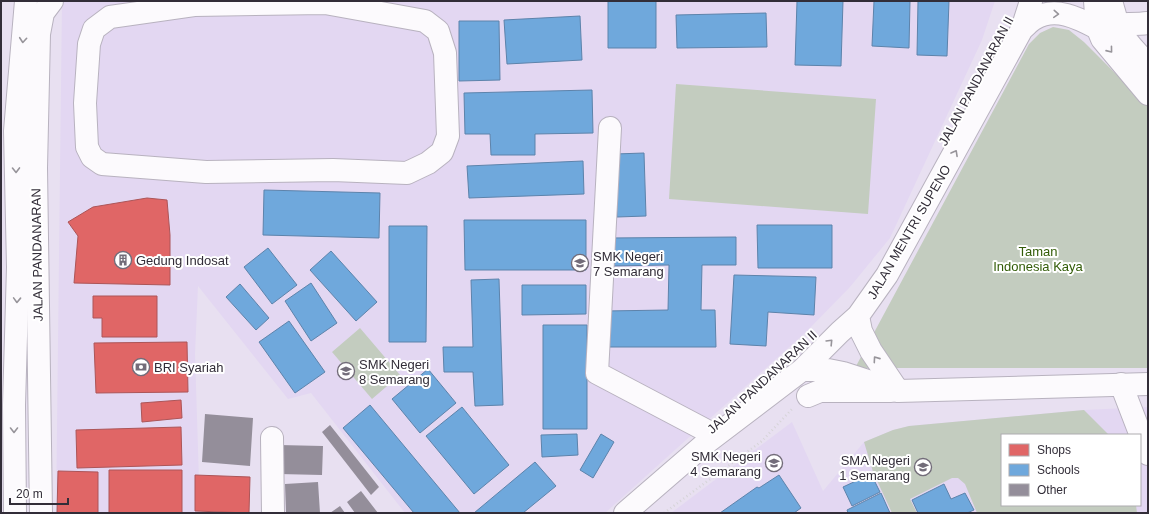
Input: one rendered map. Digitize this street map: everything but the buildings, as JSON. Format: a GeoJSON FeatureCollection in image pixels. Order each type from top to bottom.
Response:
{"type":"FeatureCollection","features":[{"type":"Feature","properties":{"kind":"main road","name":"JALAN PANDANARAN"},"geometry":{"type":"LineString","coordinates":[[15,513],[14,405],[18,267],[15,131],[26,1]]}},
{"type":"Feature","properties":{"kind":"main road","name":"JALAN PANDANARAN"},"geometry":{"type":"LineString","coordinates":[[41,513],[36,104],[39,34],[43,14],[52,1]]}},
{"type":"Feature","properties":{"kind":"main road","name":"JALAN MENTRI SUPENO"},"geometry":{"type":"LineString","coordinates":[[802,370],[858,316],[887,275],[1022,30],[1030,1]]}},
{"type":"Feature","properties":{"kind":"main road"},"geometry":{"type":"LineString","coordinates":[[1095,1],[1108,26]]}},
{"type":"Feature","properties":{"kind":"main road"},"geometry":{"type":"LineString","coordinates":[[1111,1],[1108,26],[1102,39],[1148,94]]}},
{"type":"Feature","properties":{"kind":"main road"},"geometry":{"type":"LineString","coordinates":[[325,3],[425,21],[438,31],[445,53],[448,136],[442,152],[428,163],[407,173],[333,170],[206,172],[102,164],[92,157],[87,147],[86,103],[89,44],[94,29],[110,17],[166,6],[325,3]]}},
{"type":"Feature","properties":{"kind":"main road"},"geometry":{"type":"LineString","coordinates":[[1022,30],[1034,19],[1047,13],[1057,12],[1108,26],[1120,32],[1148,64]]}},
{"type":"Feature","properties":{"kind":"main road"},"geometry":{"type":"LineString","coordinates":[[1108,26],[1148,23]]}},
{"type":"Feature","properties":{"kind":"main road"},"geometry":{"type":"LineString","coordinates":[[610,128],[596,373],[709,432],[706,443]]}},
{"type":"Feature","properties":{"kind":"main road"},"geometry":{"type":"LineString","coordinates":[[858,316],[861,331],[871,351],[898,391]]}},
{"type":"Feature","properties":{"kind":"main road"},"geometry":{"type":"LineString","coordinates":[[802,370],[828,370],[843,373],[898,391],[1122,387],[1148,389]]}},
{"type":"Feature","properties":{"kind":"main road","name":"JALAN PANDANARAN II"},"geometry":{"type":"LineString","coordinates":[[625,513],[706,443],[802,370]]}},
{"type":"Feature","properties":{"kind":"main road"},"geometry":{"type":"LineString","coordinates":[[808,396],[820,391],[919,392],[1122,387],[1148,384]]}},
{"type":"Feature","properties":{"kind":"main road"},"geometry":{"type":"LineString","coordinates":[[1122,387],[1140,434]]}},
{"type":"Feature","properties":{"kind":"main road"},"geometry":{"type":"LineString","coordinates":[[1141,436],[1148,454]]}},
{"type":"Feature","properties":{"kind":"main road"},"geometry":{"type":"LineString","coordinates":[[272,438],[273,513]]}},
{"type":"Feature","properties":{"kind":"path"},"geometry":{"type":"LineString","coordinates":[[664,513],[762,441],[785,415],[808,396]]}},
{"type":"Feature","properties":{"kind":"shaded area"},"geometry":{"type":"Polygon","coordinates":[[[62,1],[995,1],[982,40],[890,238],[850,287],[806,332],[605,513],[405,513],[311,393],[288,399],[198,286],[195,354],[200,513],[56,513],[62,1]]]}},
{"type":"Feature","properties":{"kind":"shaded area","name":"SMA Negeri 1 Semarang"},"geometry":{"type":"Polygon","coordinates":[[[1148,407],[1148,513],[671,513],[792,422],[823,491],[864,442],[893,430],[909,426],[1084,410],[1148,407]]]}},
{"type":"Feature","properties":{"kind":"green space","name":"Taman Indonesia Kaya"},"geometry":{"type":"Polygon","coordinates":[[[1053,27],[1069,30],[1084,42],[1148,106],[1148,368],[855,368],[1029,44],[1040,33],[1053,27]]]}},
{"type":"Feature","properties":{"kind":"green space"},"geometry":{"type":"Polygon","coordinates":[[[676,84],[876,99],[868,214],[669,199],[676,84]]]}},
{"type":"Feature","properties":{"kind":"green space"},"geometry":{"type":"Polygon","coordinates":[[[360,328],[400,375],[372,399],[332,352],[360,328]]]}},
{"type":"Feature","properties":{"kind":"green space","name":"SMA Negeri 1 Semarang"},"geometry":{"type":"Polygon","coordinates":[[[1084,410],[1108,434],[1001,434],[1001,506],[1136,506],[1137,513],[977,513],[965,484],[958,478],[952,478],[910,499],[917,513],[892,513],[873,472],[864,442],[893,430],[909,426],[1084,410]]]}},
{"type":"Feature","properties":{"kind":"place","name":"Gedung Indosat"},"geometry":{"type":"Point","coordinates":[123,260]}},
{"type":"Feature","properties":{"kind":"place","name":"SMK Negeri 7 Semarang"},"geometry":{"type":"Point","coordinates":[580,263]}},
{"type":"Feature","properties":{"kind":"place","name":"BRI Syariah"},"geometry":{"type":"Point","coordinates":[141,367]}},
{"type":"Feature","properties":{"kind":"place","name":"SMK Negeri 8 Semarang"},"geometry":{"type":"Point","coordinates":[346,371]}},
{"type":"Feature","properties":{"kind":"place","name":"SMK Negeri 4 Semarang"},"geometry":{"type":"Point","coordinates":[774,463]}},
{"type":"Feature","properties":{"kind":"place","name":"SMA Negeri 1 Semarang"},"geometry":{"type":"Point","coordinates":[923,467]}}]}
